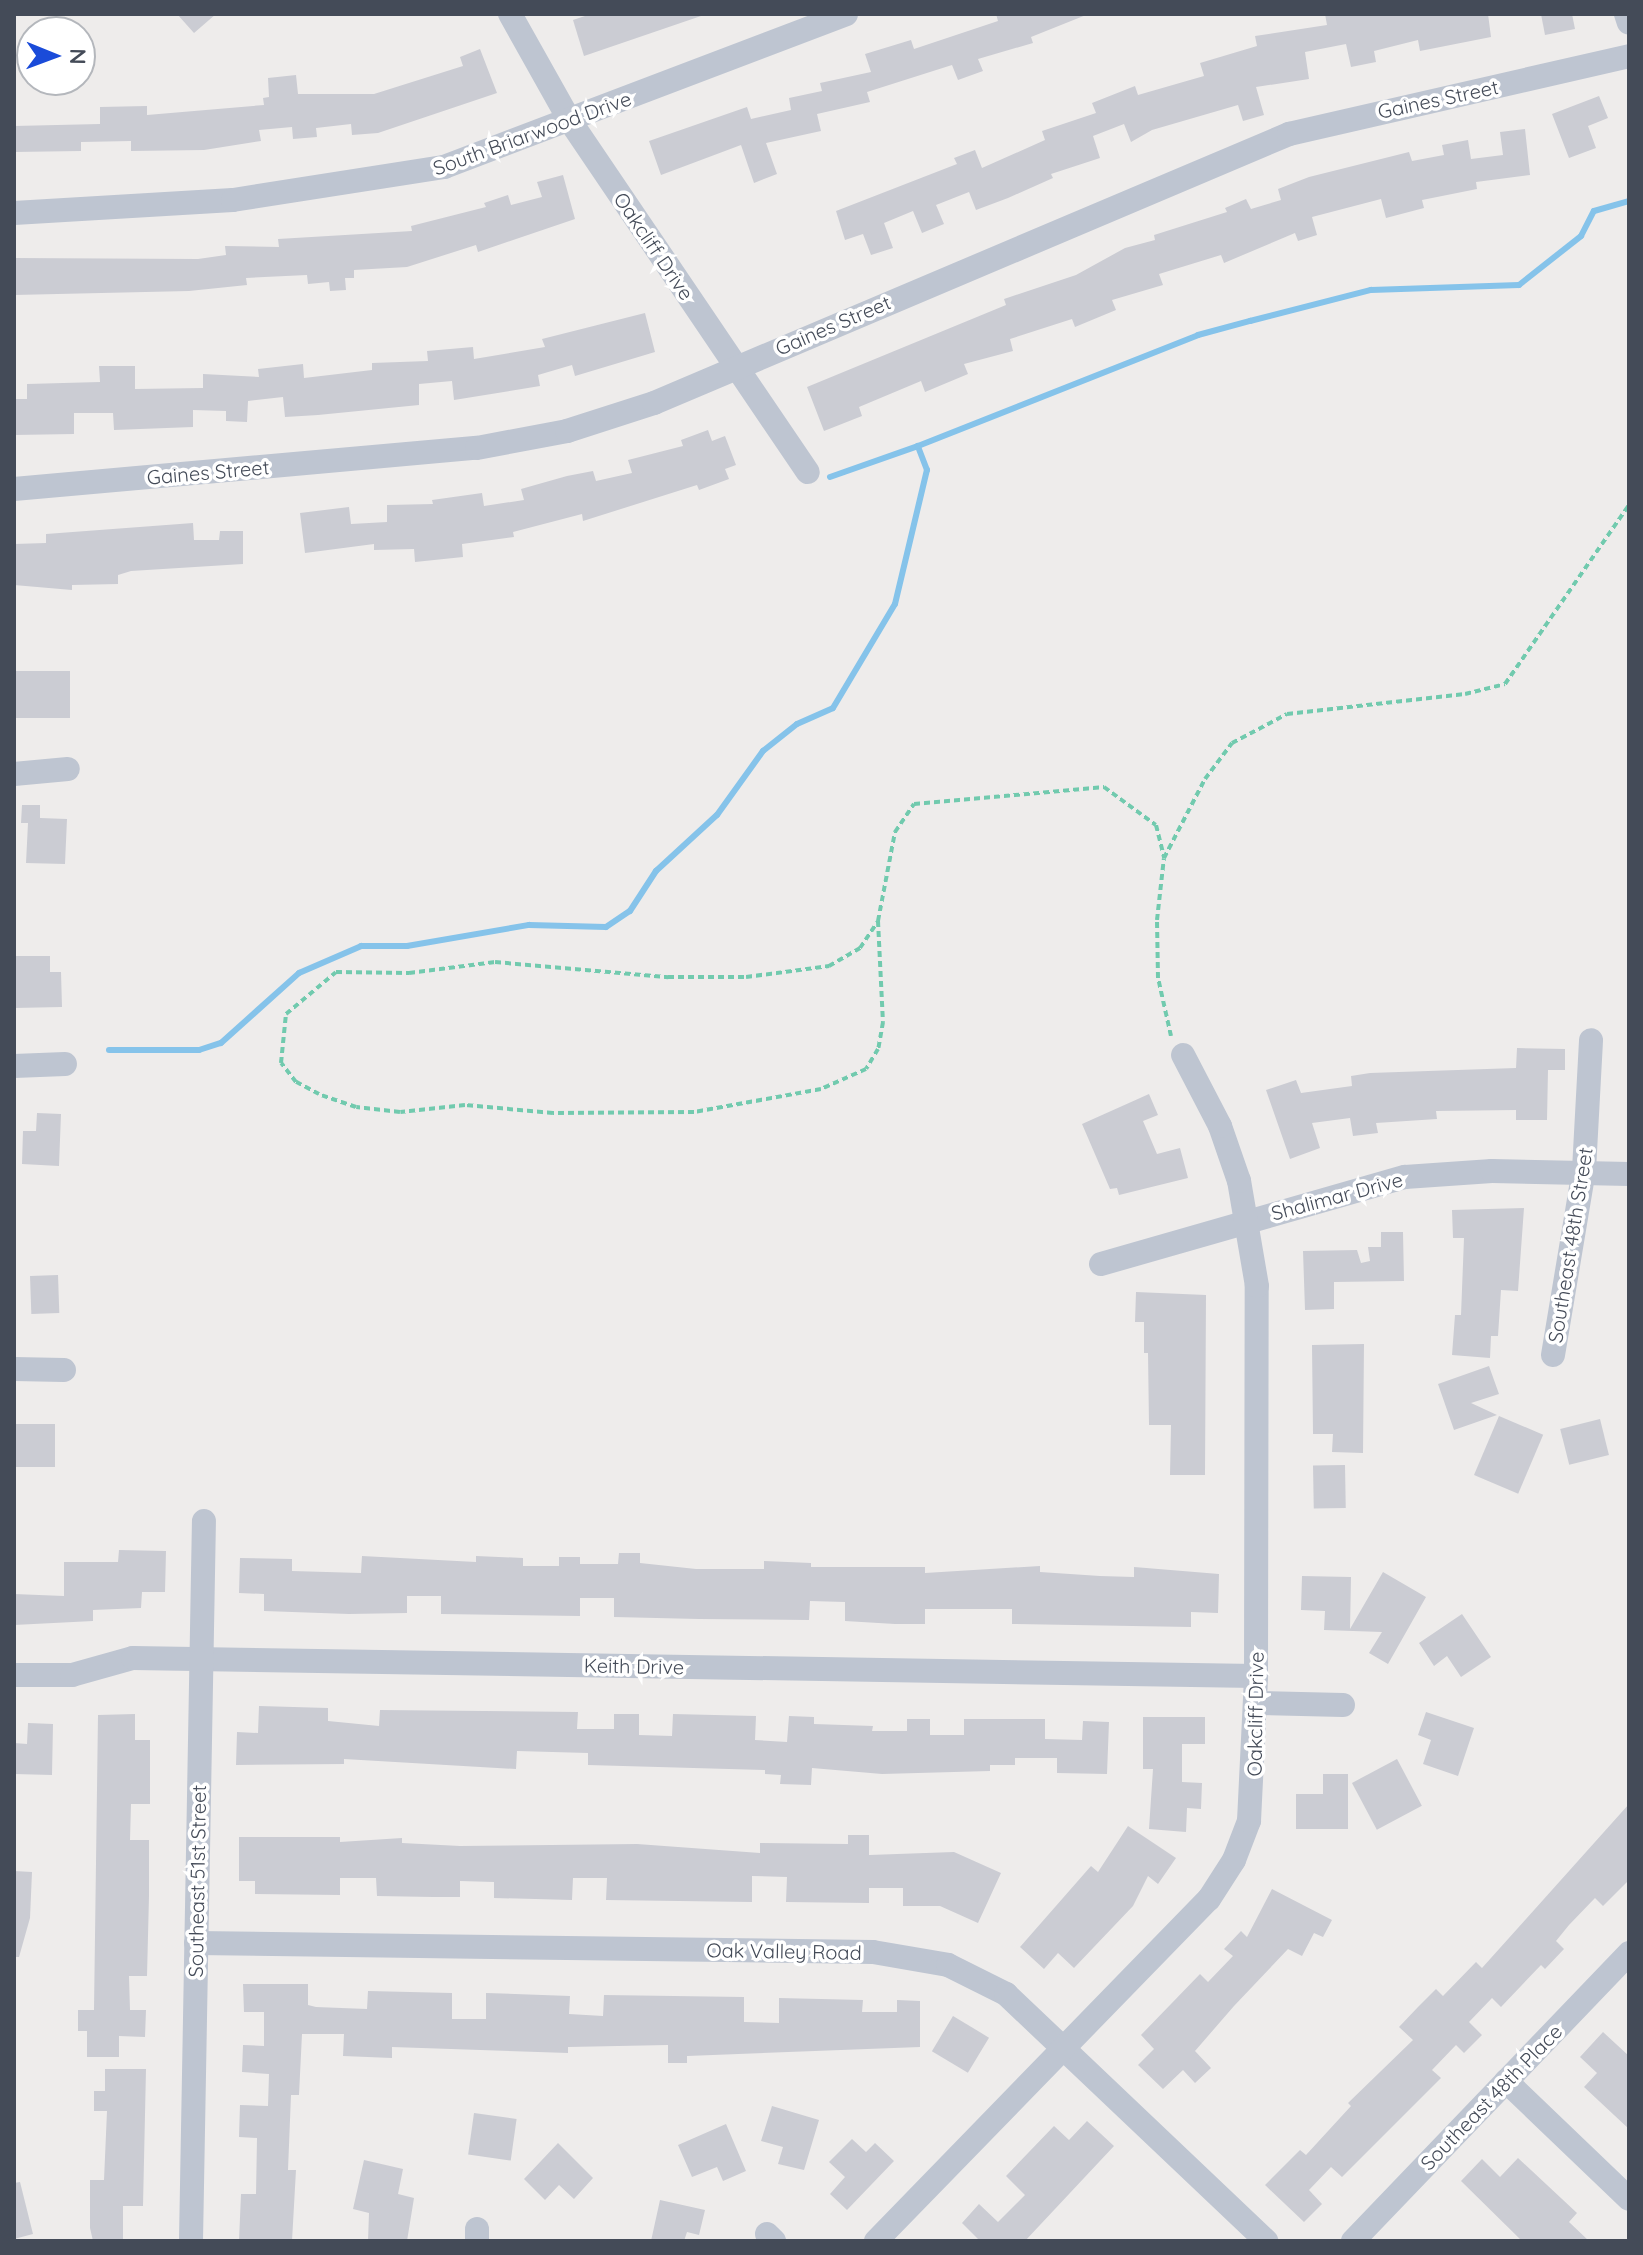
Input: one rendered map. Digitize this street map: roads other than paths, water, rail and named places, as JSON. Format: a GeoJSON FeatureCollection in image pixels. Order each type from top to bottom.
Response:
{"type":"FeatureCollection","features":[{"type":"Feature","properties":{"kind":"street","name":"Oakcliff Drive"},"geometry":{"type":"LineString","coordinates":[[510,14],[570,121],[734,368],[808,472]]}},
{"type":"Feature","properties":{"kind":"street","name":"South Briarwood Drive"},"geometry":{"type":"LineString","coordinates":[[14,213],[167,206],[365,183],[444,167],[846,14]]}},
{"type":"Feature","properties":{"kind":"street"},"geometry":{"type":"LineString","coordinates":[[1626,14],[1629,23]]}},
{"type":"Feature","properties":{"kind":"street","name":"Gaines Street"},"geometry":{"type":"LineString","coordinates":[[14,489],[520,441],[609,418],[1289,134],[1629,56]]}},
{"type":"Feature","properties":{"kind":"street"},"geometry":{"type":"LineString","coordinates":[[14,774],[68,769]]}},
{"type":"Feature","properties":{"kind":"street","name":"Southeast 48th Street"},"geometry":{"type":"LineString","coordinates":[[1553,1355],[1584,1170],[1591,1040]]}},
{"type":"Feature","properties":{"kind":"street","name":"Oakcliff Drive"},"geometry":{"type":"LineString","coordinates":[[876,2241],[1209,1899],[1234,1860],[1254,1788],[1257,1302],[1248,1219],[1220,1126],[1183,1055]]}},
{"type":"Feature","properties":{"kind":"street"},"geometry":{"type":"LineString","coordinates":[[14,1066],[65,1064]]}},
{"type":"Feature","properties":{"kind":"street","name":"Shalimar Drive"},"geometry":{"type":"LineString","coordinates":[[1101,1264],[1248,1219],[1405,1177],[1584,1170],[1629,1174]]}},
{"type":"Feature","properties":{"kind":"street"},"geometry":{"type":"LineString","coordinates":[[14,1369],[64,1370]]}},
{"type":"Feature","properties":{"kind":"street","name":"Southeast 51st Street"},"geometry":{"type":"LineString","coordinates":[[191,2241],[204,1521]]}},
{"type":"Feature","properties":{"kind":"street","name":"Keith Drive"},"geometry":{"type":"LineString","coordinates":[[14,1675],[72,1675],[133,1658],[1256,1676]]}},
{"type":"Feature","properties":{"kind":"street"},"geometry":{"type":"LineString","coordinates":[[1256,1703],[1343,1705]]}},
{"type":"Feature","properties":{"kind":"street","name":"Oak Valley Road"},"geometry":{"type":"LineString","coordinates":[[196,1943],[899,1955],[948,1965],[983,1980],[1065,2048],[1266,2241]]}},
{"type":"Feature","properties":{"kind":"street","name":"Southeast 48th Place"},"geometry":{"type":"LineString","coordinates":[[1353,2241],[1629,1953]]}},
{"type":"Feature","properties":{"kind":"street"},"geometry":{"type":"LineString","coordinates":[[1506,2081],[1629,2199]]}},
{"type":"Feature","properties":{"kind":"waterway"},"geometry":{"type":"LineString","coordinates":[[109,1050],[199,1050],[221,1043],[299,973],[361,946],[407,946],[529,925],[606,927],[630,911],[656,871],[717,815],[763,751],[797,724],[833,708],[895,604],[927,470],[918,446],[1198,335],[1250,321],[1371,290],[1519,285],[1581,236],[1594,211],[1629,201]]}},
{"type":"Feature","properties":{"kind":"waterway"},"geometry":{"type":"LineString","coordinates":[[830,477],[918,446]]}}]}
